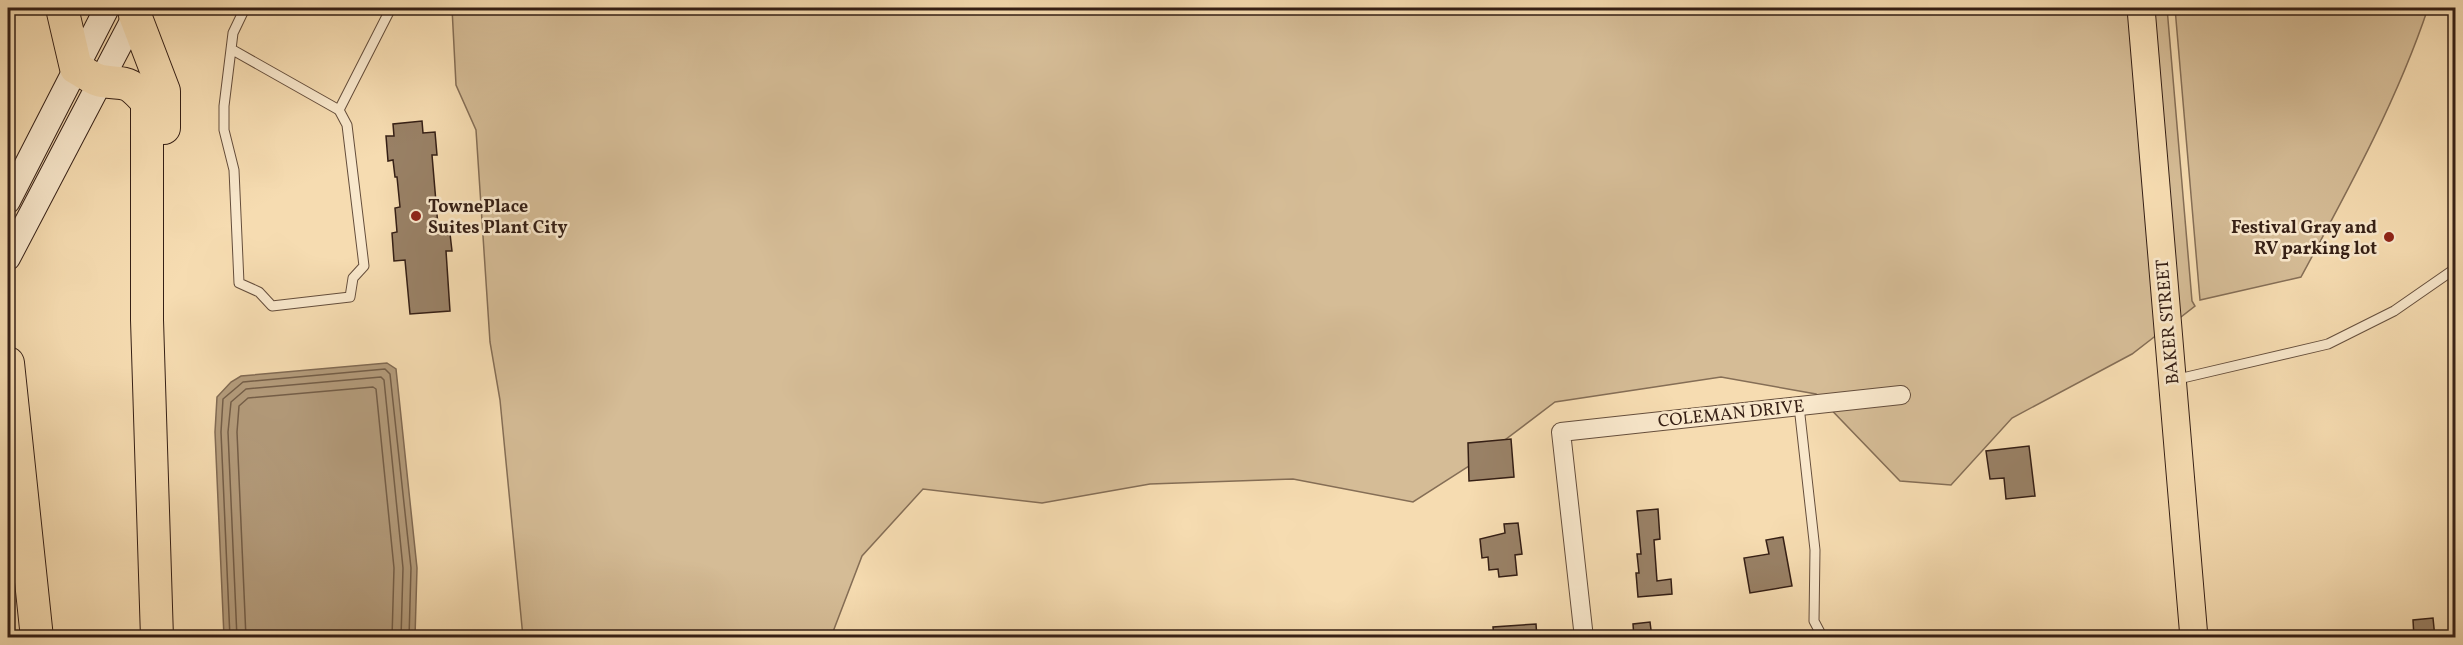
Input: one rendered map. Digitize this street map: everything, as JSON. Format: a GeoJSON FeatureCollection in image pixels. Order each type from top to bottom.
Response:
{"type":"FeatureCollection","features":[{"type":"Feature","properties":{"kind":"highway"},"geometry":{"type":"LineString","coordinates":[[62,8],[88,75],[118,80],[133,87],[147,102],[149,399],[157,638]]}},
{"type":"Feature","properties":{"kind":"highway"},"geometry":{"type":"LineString","coordinates":[[127,10],[164,91],[162,287],[149,399]]}},
{"type":"Feature","properties":{"kind":"highway"},"geometry":{"type":"LineString","coordinates":[[8,371],[37,638]]}},
{"type":"Feature","properties":{"kind":"main road","name":"BAKER STREET"},"geometry":{"type":"LineString","coordinates":[[2140,8],[2194,638]]}},
{"type":"Feature","properties":{"kind":"main road"},"geometry":{"type":"LineString","coordinates":[[8,201],[127,10]]}},
{"type":"Feature","properties":{"kind":"main road"},"geometry":{"type":"LineString","coordinates":[[8,258],[88,75]]}},
{"type":"Feature","properties":{"kind":"street","name":"COLEMAN DRIVE"},"geometry":{"type":"LineString","coordinates":[[1584,638],[1561,432],[1900,395]]}},
{"type":"Feature","properties":{"kind":"lane"},"geometry":{"type":"LineString","coordinates":[[231,49],[339,110],[347,125],[364,266],[353,279],[350,297],[272,306],[259,292],[238,283],[234,170],[224,130],[224,106],[231,49],[233,33],[246,8]]}},
{"type":"Feature","properties":{"kind":"lane"},"geometry":{"type":"LineString","coordinates":[[339,110],[391,8]]}},
{"type":"Feature","properties":{"kind":"lane"},"geometry":{"type":"LineString","coordinates":[[2172,381],[2328,344],[2394,311],[2456,268]]}},
{"type":"Feature","properties":{"kind":"lane"},"geometry":{"type":"LineString","coordinates":[[1799,406],[1815,550],[1814,621],[1823,638]]}},
{"type":"Feature","properties":{"kind":"shaded area"},"geometry":{"type":"Polygon","coordinates":[[[452,8],[2130,8],[2158,334],[2132,354],[2012,418],[1951,485],[1900,481],[1816,394],[1721,377],[1555,402],[1477,461],[1413,502],[1293,479],[1150,484],[1042,503],[923,489],[862,556],[831,637],[523,637],[500,400],[490,342],[476,130],[456,85],[452,8]]]}},
{"type":"Feature","properties":{"kind":"shaded area"},"geometry":{"type":"Polygon","coordinates":[[[2151,8],[2167,8],[2192,301],[2195,306],[2177,320],[2151,8]]]}},
{"type":"Feature","properties":{"kind":"shaded area"},"geometry":{"type":"Polygon","coordinates":[[[2175,8],[2428,8],[2387,111],[2301,277],[2200,300],[2175,8]]]}},
{"type":"Feature","properties":{"kind":"water"},"geometry":{"type":"Polygon","coordinates":[[[387,363],[396,369],[417,568],[415,637],[224,637],[215,432],[217,397],[231,382],[241,376],[387,363]]]}},
{"type":"Feature","properties":{"kind":"building","name":"TownePlace Suites Plant City"},"geometry":{"type":"Polygon","coordinates":[[[422,121],[423,133],[435,132],[437,155],[432,155],[438,226],[449,225],[452,251],[446,251],[450,311],[410,314],[405,260],[394,261],[392,233],[397,232],[395,208],[400,207],[393,160],[388,161],[386,136],[394,136],[393,124],[422,121]]]}},
{"type":"Feature","properties":{"kind":"building"},"geometry":{"type":"Polygon","coordinates":[[[1511,439],[1514,477],[1469,481],[1468,443],[1511,439]]]}},
{"type":"Feature","properties":{"kind":"building"},"geometry":{"type":"Polygon","coordinates":[[[2029,446],[2035,496],[2006,499],[2004,478],[1990,479],[1986,451],[2029,446]]]}},
{"type":"Feature","properties":{"kind":"building"},"geometry":{"type":"Polygon","coordinates":[[[1658,509],[1660,539],[1654,540],[1657,581],[1671,579],[1672,594],[1638,597],[1637,554],[1641,554],[1637,511],[1658,509]]]}},
{"type":"Feature","properties":{"kind":"building"},"geometry":{"type":"Polygon","coordinates":[[[1518,523],[1522,554],[1515,555],[1517,575],[1499,577],[1498,569],[1489,570],[1488,557],[1482,558],[1480,539],[1505,533],[1504,524],[1518,523]]]}},
{"type":"Feature","properties":{"kind":"building"},"geometry":{"type":"Polygon","coordinates":[[[1783,537],[1792,586],[1750,593],[1744,558],[1769,554],[1766,540],[1783,537]]]}},
{"type":"Feature","properties":{"kind":"building"},"geometry":{"type":"Polygon","coordinates":[[[2433,618],[2435,638],[2414,638],[2413,620],[2433,618]]]}},
{"type":"Feature","properties":{"kind":"building"},"geometry":{"type":"Polygon","coordinates":[[[1650,622],[1652,638],[1634,638],[1633,624],[1650,622]]]}},
{"type":"Feature","properties":{"kind":"building"},"geometry":{"type":"Polygon","coordinates":[[[1536,624],[1537,638],[1494,638],[1493,627],[1536,624]]]}},
{"type":"Feature","properties":{"kind":"place","name":"TownePlace Suites Plant City"},"geometry":{"type":"Point","coordinates":[416,216]}},
{"type":"Feature","properties":{"kind":"place","name":"Festival Gray and RV parking lot"},"geometry":{"type":"Point","coordinates":[2389,237]}}]}
